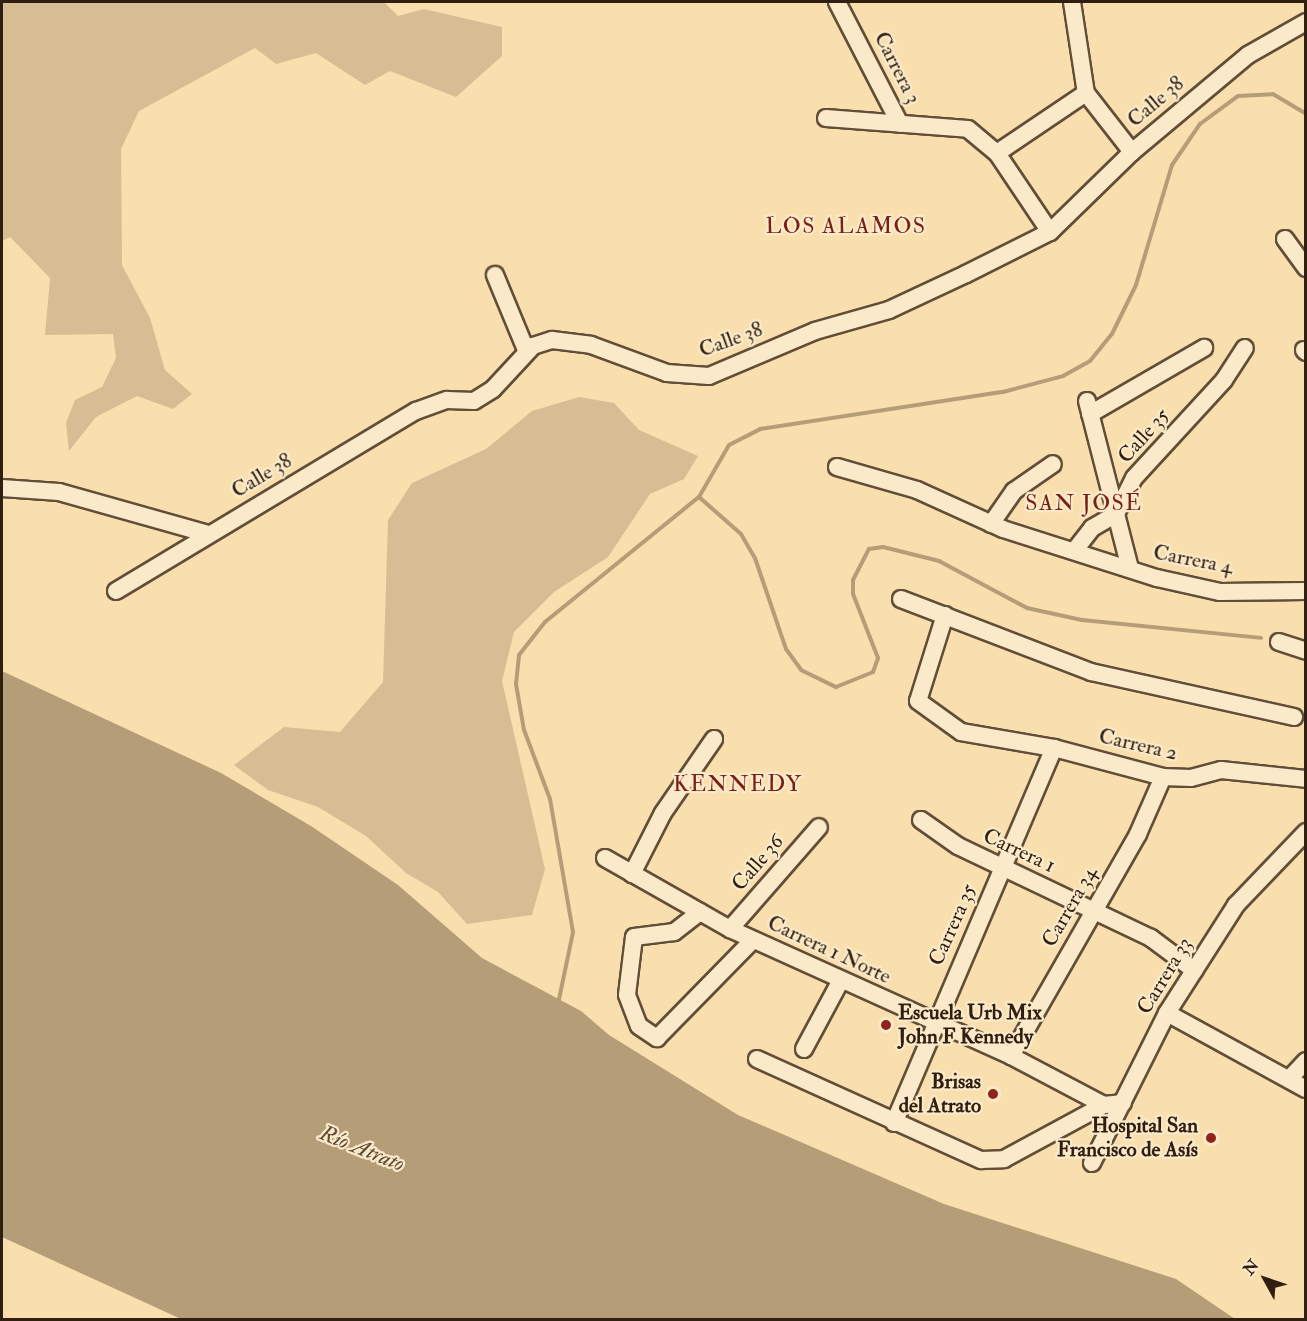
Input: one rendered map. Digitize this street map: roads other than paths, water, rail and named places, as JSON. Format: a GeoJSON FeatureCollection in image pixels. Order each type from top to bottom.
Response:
{"type":"FeatureCollection","features":[{"type":"Feature","properties":{"kind":"street","name":"Carrera 3"},"geometry":{"type":"LineString","coordinates":[[837,2],[900,124]]}},
{"type":"Feature","properties":{"kind":"street"},"geometry":{"type":"LineString","coordinates":[[1072,2],[1086,93],[1132,152]]}},
{"type":"Feature","properties":{"kind":"street","name":"Calle 38"},"geometry":{"type":"LineString","coordinates":[[116,591],[416,411],[447,400],[474,401],[493,389],[526,350],[552,340],[591,345],[667,373],[709,376],[815,331],[889,310],[1050,232],[1132,152],[1248,55],[1305,22]]}},
{"type":"Feature","properties":{"kind":"street"},"geometry":{"type":"LineString","coordinates":[[997,153],[1086,93]]}},
{"type":"Feature","properties":{"kind":"street"},"geometry":{"type":"LineString","coordinates":[[826,118],[968,129],[997,153],[1050,232]]}},
{"type":"Feature","properties":{"kind":"street"},"geometry":{"type":"LineString","coordinates":[[1285,239],[1305,268]]}},
{"type":"Feature","properties":{"kind":"street"},"geometry":{"type":"LineString","coordinates":[[495,275],[526,350]]}},
{"type":"Feature","properties":{"kind":"street"},"geometry":{"type":"LineString","coordinates":[[1130,569],[1088,407],[1204,348]]}},
{"type":"Feature","properties":{"kind":"street","name":"Calle 35"},"geometry":{"type":"LineString","coordinates":[[1116,514],[1134,478],[1197,412],[1245,348]]}},
{"type":"Feature","properties":{"kind":"street"},"geometry":{"type":"LineString","coordinates":[[992,524],[1014,492],[1053,464]]}},
{"type":"Feature","properties":{"kind":"street","name":"Carrera 4"},"geometry":{"type":"LineString","coordinates":[[837,467],[917,490],[992,524],[1130,569],[1220,592],[1305,591]]}},
{"type":"Feature","properties":{"kind":"street"},"geometry":{"type":"LineString","coordinates":[[2,488],[59,492],[208,534]]}},
{"type":"Feature","properties":{"kind":"street"},"geometry":{"type":"LineString","coordinates":[[1075,550],[1092,528],[1116,514]]}},
{"type":"Feature","properties":{"kind":"street"},"geometry":{"type":"LineString","coordinates":[[901,599],[1091,672],[1294,717]]}},
{"type":"Feature","properties":{"kind":"street","name":"Carrera 2"},"geometry":{"type":"LineString","coordinates":[[945,615],[918,701],[961,732],[1054,748],[1163,777],[1191,778],[1221,770],[1305,779]]}},
{"type":"Feature","properties":{"kind":"street"},"geometry":{"type":"LineString","coordinates":[[1279,642],[1305,651]]}},
{"type":"Feature","properties":{"kind":"street"},"geometry":{"type":"LineString","coordinates":[[632,874],[663,813],[714,739]]}},
{"type":"Feature","properties":{"kind":"street","name":"Carrera 35"},"geometry":{"type":"LineString","coordinates":[[894,1123],[934,1022],[1003,869],[1054,748]]}},
{"type":"Feature","properties":{"kind":"street","name":"Carrera 34"},"geometry":{"type":"LineString","coordinates":[[1011,1056],[1094,910],[1163,777]]}},
{"type":"Feature","properties":{"kind":"street","name":"Carrera 1"},"geometry":{"type":"LineString","coordinates":[[921,820],[1003,869],[1151,938],[1194,970]]}},
{"type":"Feature","properties":{"kind":"street","name":"Calle 36"},"geometry":{"type":"LineString","coordinates":[[730,929],[819,827]]}},
{"type":"Feature","properties":{"kind":"street","name":"Carrera 33"},"geometry":{"type":"LineString","coordinates":[[1092,1163],[1167,1013],[1236,905],[1305,834]]}},
{"type":"Feature","properties":{"kind":"street","name":"Carrera 1 Norte"},"geometry":{"type":"LineString","coordinates":[[604,858],[730,929],[1011,1056],[1104,1105]]}},
{"type":"Feature","properties":{"kind":"street"},"geometry":{"type":"LineString","coordinates":[[700,912],[674,932],[634,937],[627,995],[639,1026],[657,1038],[753,940]]}},
{"type":"Feature","properties":{"kind":"street"},"geometry":{"type":"LineString","coordinates":[[804,1049],[841,980]]}},
{"type":"Feature","properties":{"kind":"street"},"geometry":{"type":"LineString","coordinates":[[1167,1013],[1291,1077],[1305,1089]]}},
{"type":"Feature","properties":{"kind":"street"},"geometry":{"type":"LineString","coordinates":[[757,1059],[894,1123],[981,1160],[1004,1159],[1104,1105],[1123,1103]]}},
{"type":"Feature","properties":{"kind":"street"},"geometry":{"type":"LineString","coordinates":[[1291,1077],[1305,1060]]}},
{"type":"Feature","properties":{"kind":"water","name":"Río Atrato"},"geometry":{"type":"Polygon","coordinates":[[[2,671],[221,773],[311,826],[398,885],[482,958],[581,1011],[609,1035],[738,1115],[944,1204],[1176,1279],[1235,1319],[181,1319],[2,1237],[2,671]]]}},
{"type":"Feature","properties":{"kind":"waterway"},"geometry":{"type":"LineString","coordinates":[[558,1004],[573,932],[550,799],[524,730],[516,684],[519,655],[545,622],[699,497],[729,445],[760,429],[1003,392],[1063,376],[1090,361],[1112,334],[1136,285],[1172,165],[1200,124],[1238,96],[1273,94],[1306,114]]}},
{"type":"Feature","properties":{"kind":"waterway"},"geometry":{"type":"LineString","coordinates":[[699,497],[741,534],[755,558],[786,649],[801,670],[836,687],[873,672],[878,658],[853,594],[853,580],[869,549],[883,547],[939,561],[1027,608],[1082,620],[1261,638]]}},
{"type":"Feature","properties":{"kind":"place","name":"Escuela Urb Mix John F Kennedy"},"geometry":{"type":"Point","coordinates":[886,1025]}},
{"type":"Feature","properties":{"kind":"place","name":"Brisas del Atrato"},"geometry":{"type":"Point","coordinates":[993,1094]}},
{"type":"Feature","properties":{"kind":"place","name":"Hospital San Francisco de Asís"},"geometry":{"type":"Point","coordinates":[1211,1138]}},
{"type":"Feature","properties":{"kind":"district","name":"LOS ALAMOS"},"geometry":{"type":"Point","coordinates":[846,227]}},
{"type":"Feature","properties":{"kind":"district","name":"SAN JOSÉ"},"geometry":{"type":"Point","coordinates":[1084,504]}},
{"type":"Feature","properties":{"kind":"district","name":"KENNEDY"},"geometry":{"type":"Point","coordinates":[738,785]}}]}
